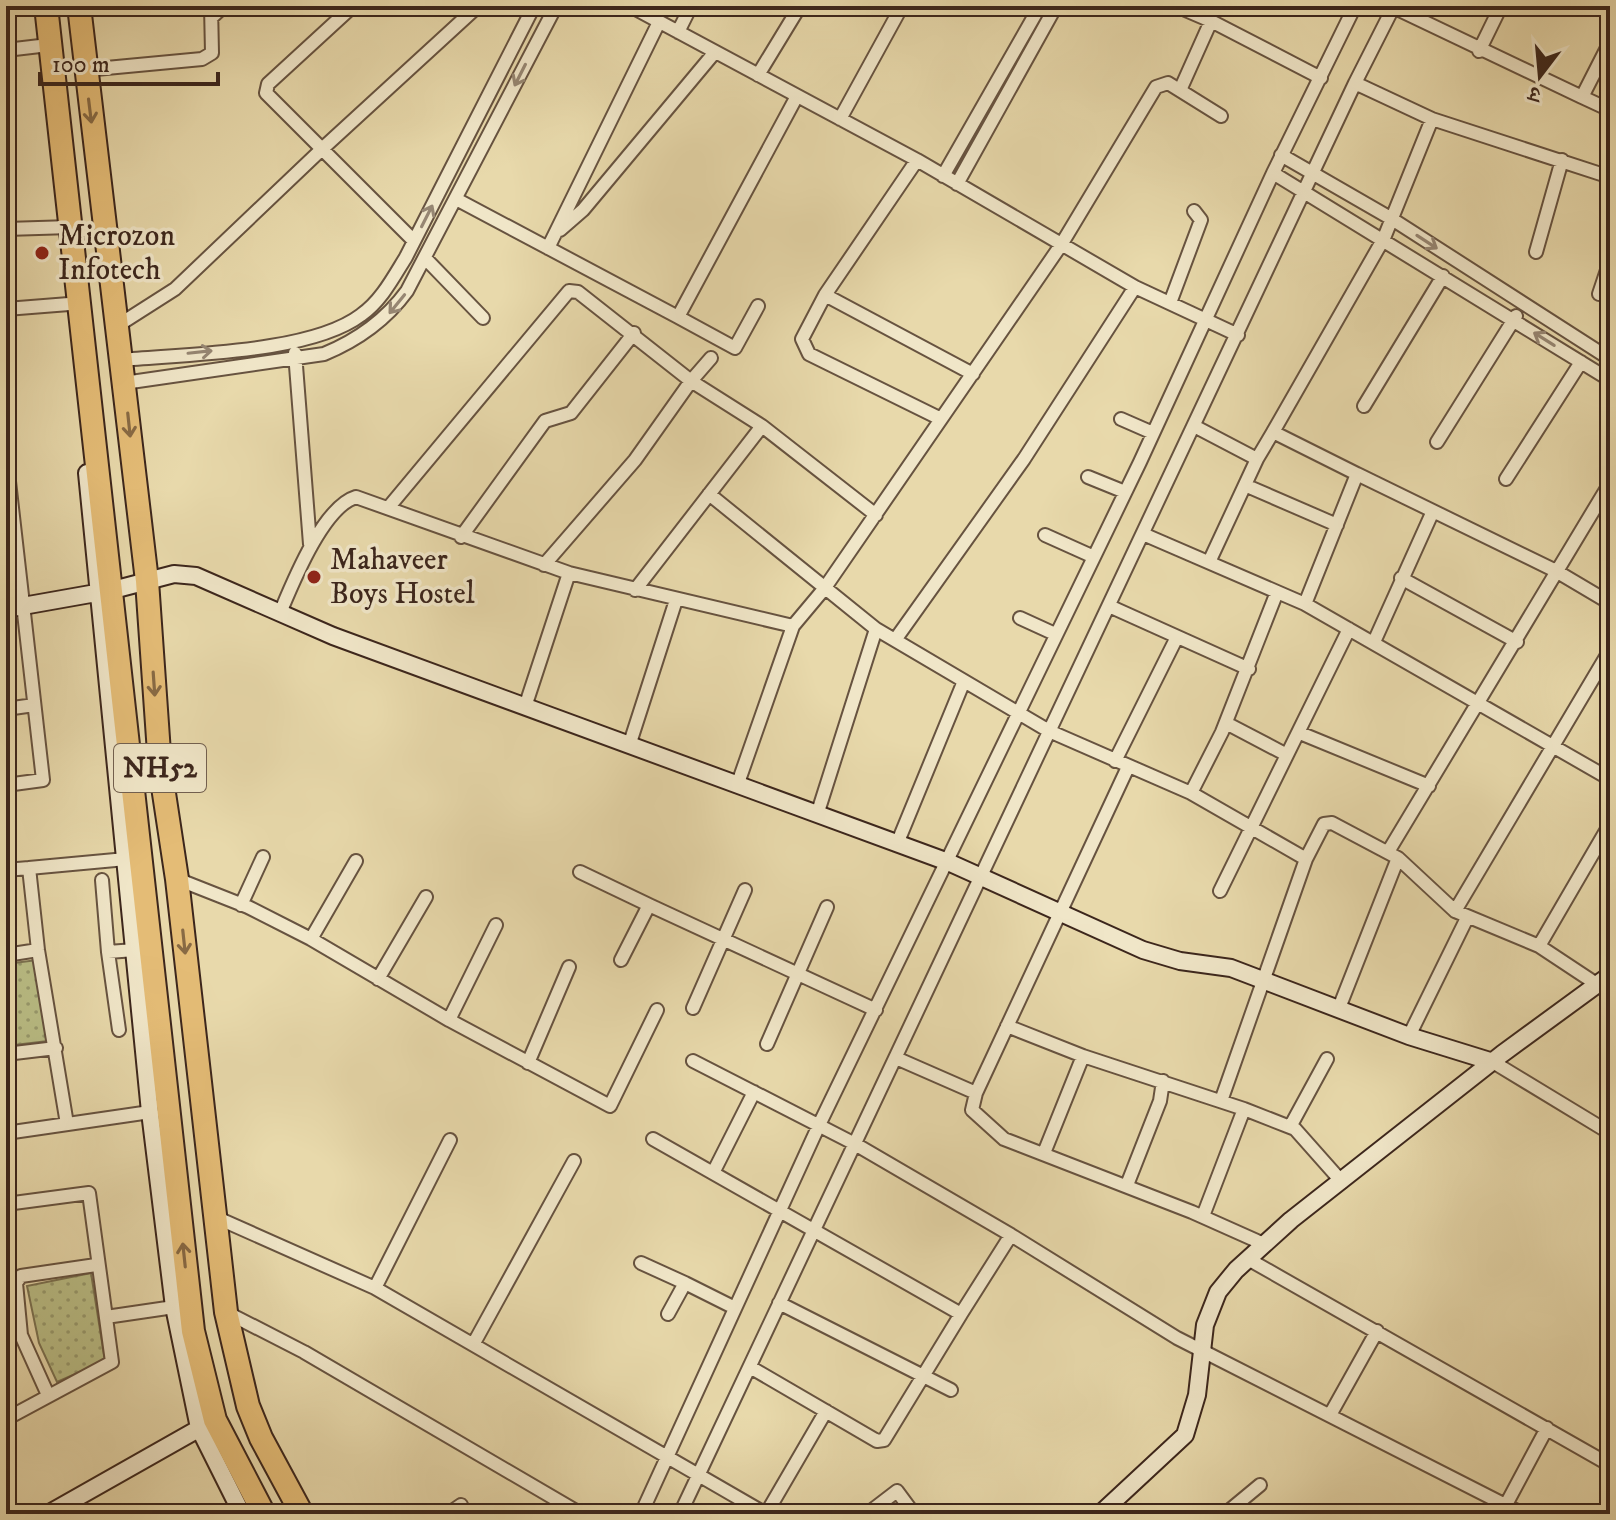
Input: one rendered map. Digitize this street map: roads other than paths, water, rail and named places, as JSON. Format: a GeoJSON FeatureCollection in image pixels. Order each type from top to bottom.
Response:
{"type":"FeatureCollection","features":[{"type":"Feature","properties":{"kind":"highway","name":"NH52"},"geometry":{"type":"LineString","coordinates":[[46,6],[105,591],[193,1331],[207,1424],[264,1514]]}},
{"type":"Feature","properties":{"kind":"highway","name":"NH52"},"geometry":{"type":"LineString","coordinates":[[79,6],[147,581],[160,767],[177,879],[226,1312],[248,1406],[302,1514]]}},
{"type":"Feature","properties":{"kind":"street"},"geometry":{"type":"LineString","coordinates":[[36,6],[66,226],[69,304],[105,591],[150,1112],[174,1307],[207,1424],[242,1514]]}},
{"type":"Feature","properties":{"kind":"street"},"geometry":{"type":"LineString","coordinates":[[85,70],[202,59],[212,53],[212,11],[224,6]]}},
{"type":"Feature","properties":{"kind":"street"},"geometry":{"type":"LineString","coordinates":[[353,6],[268,84],[266,93],[414,241]]}},
{"type":"Feature","properties":{"kind":"street"},"geometry":{"type":"LineString","coordinates":[[117,326],[175,289],[478,6]]}},
{"type":"Feature","properties":{"kind":"street"},"geometry":{"type":"LineString","coordinates":[[123,372],[291,342],[337,329],[361,315],[382,294],[414,241],[534,6]]}},
{"type":"Feature","properties":{"kind":"street"},"geometry":{"type":"LineString","coordinates":[[123,372],[324,354],[350,344],[390,313],[407,291],[425,258],[556,6]]}},
{"type":"Feature","properties":{"kind":"street"},"geometry":{"type":"LineString","coordinates":[[630,6],[917,160],[1135,287],[1238,335]]}},
{"type":"Feature","properties":{"kind":"street"},"geometry":{"type":"LineString","coordinates":[[678,32],[691,6]]}},
{"type":"Feature","properties":{"kind":"street"},"geometry":{"type":"LineString","coordinates":[[758,75],[800,6]]}},
{"type":"Feature","properties":{"kind":"street"},"geometry":{"type":"LineString","coordinates":[[840,119],[902,6]]}},
{"type":"Feature","properties":{"kind":"street"},"geometry":{"type":"LineString","coordinates":[[943,176],[1040,6]]}},
{"type":"Feature","properties":{"kind":"street"},"geometry":{"type":"LineString","coordinates":[[957,184],[1056,6]]}},
{"type":"Feature","properties":{"kind":"street"},"geometry":{"type":"LineString","coordinates":[[1176,6],[1321,78]]}},
{"type":"Feature","properties":{"kind":"street"},"geometry":{"type":"LineString","coordinates":[[641,1514],[733,1307],[819,1125],[948,862],[1153,433],[1281,155],[1355,6]]}},
{"type":"Feature","properties":{"kind":"street"},"geometry":{"type":"LineString","coordinates":[[680,1514],[1238,335],[1303,188],[1393,6],[1479,51],[1610,110]]}},
{"type":"Feature","properties":{"kind":"street"},"geometry":{"type":"LineString","coordinates":[[1479,51],[1501,6]]}},
{"type":"Feature","properties":{"kind":"street"},"geometry":{"type":"LineString","coordinates":[[1181,88],[1211,21]]}},
{"type":"Feature","properties":{"kind":"street"},"geometry":{"type":"LineString","coordinates":[[548,248],[659,22]]}},
{"type":"Feature","properties":{"kind":"street"},"geometry":{"type":"LineString","coordinates":[[1582,97],[1610,42]]}},
{"type":"Feature","properties":{"kind":"street"},"geometry":{"type":"LineString","coordinates":[[6,50],[40,46]]}},
{"type":"Feature","properties":{"kind":"street"},"geometry":{"type":"LineString","coordinates":[[555,233],[583,210],[715,52]]}},
{"type":"Feature","properties":{"kind":"street"},"geometry":{"type":"LineString","coordinates":[[737,786],[793,626],[824,589],[1061,245],[1156,87],[1168,83],[1181,88],[1221,116]]}},
{"type":"Feature","properties":{"kind":"street"},"geometry":{"type":"LineString","coordinates":[[1355,83],[1432,119],[1610,177]]}},
{"type":"Feature","properties":{"kind":"street"},"geometry":{"type":"LineString","coordinates":[[678,317],[797,96]]}},
{"type":"Feature","properties":{"kind":"street"},"geometry":{"type":"LineString","coordinates":[[1210,560],[1257,459],[1384,238],[1432,119]]}},
{"type":"Feature","properties":{"kind":"street"},"geometry":{"type":"LineString","coordinates":[[972,125],[986,133]]}},
{"type":"Feature","properties":{"kind":"street"},"geometry":{"type":"LineString","coordinates":[[1281,155],[1392,219],[1610,359]]}},
{"type":"Feature","properties":{"kind":"street"},"geometry":{"type":"LineString","coordinates":[[917,160],[825,295],[805,330],[803,347],[809,354],[941,419]]}},
{"type":"Feature","properties":{"kind":"street"},"geometry":{"type":"LineString","coordinates":[[1536,252],[1562,160]]}},
{"type":"Feature","properties":{"kind":"street"},"geometry":{"type":"LineString","coordinates":[[1273,173],[1303,188],[1610,380]]}},
{"type":"Feature","properties":{"kind":"street"},"geometry":{"type":"LineString","coordinates":[[456,199],[735,348],[758,306]]}},
{"type":"Feature","properties":{"kind":"street"},"geometry":{"type":"LineString","coordinates":[[1170,303],[1201,220],[1194,211]]}},
{"type":"Feature","properties":{"kind":"street"},"geometry":{"type":"LineString","coordinates":[[6,229],[66,226]]}},
{"type":"Feature","properties":{"kind":"street"},"geometry":{"type":"LineString","coordinates":[[425,258],[483,318]]}},
{"type":"Feature","properties":{"kind":"street"},"geometry":{"type":"LineString","coordinates":[[1599,294],[1610,261]]}},
{"type":"Feature","properties":{"kind":"street"},"geometry":{"type":"LineString","coordinates":[[1364,406],[1443,276]]}},
{"type":"Feature","properties":{"kind":"street"},"geometry":{"type":"LineString","coordinates":[[895,640],[1024,459],[1135,287]]}},
{"type":"Feature","properties":{"kind":"street"},"geometry":{"type":"LineString","coordinates":[[388,508],[569,291],[578,292],[634,333],[691,381],[762,426],[876,515]]}},
{"type":"Feature","properties":{"kind":"street"},"geometry":{"type":"LineString","coordinates":[[825,295],[973,374]]}},
{"type":"Feature","properties":{"kind":"street"},"geometry":{"type":"LineString","coordinates":[[6,309],[69,304]]}},
{"type":"Feature","properties":{"kind":"street"},"geometry":{"type":"LineString","coordinates":[[1437,442],[1523,305]]}},
{"type":"Feature","properties":{"kind":"street"},"geometry":{"type":"LineString","coordinates":[[461,537],[545,421],[571,413],[634,333]]}},
{"type":"Feature","properties":{"kind":"street"},"geometry":{"type":"LineString","coordinates":[[291,342],[296,358],[310,544]]}},
{"type":"Feature","properties":{"kind":"street"},"geometry":{"type":"LineString","coordinates":[[544,565],[635,460],[711,358]]}},
{"type":"Feature","properties":{"kind":"street"},"geometry":{"type":"LineString","coordinates":[[1506,479],[1581,362]]}},
{"type":"Feature","properties":{"kind":"street"},"geometry":{"type":"LineString","coordinates":[[1121,419],[1153,433]]}},
{"type":"Feature","properties":{"kind":"street"},"geometry":{"type":"LineString","coordinates":[[635,590],[762,426]]}},
{"type":"Feature","properties":{"kind":"street"},"geometry":{"type":"LineString","coordinates":[[1194,426],[1257,459]]}},
{"type":"Feature","properties":{"kind":"street"},"geometry":{"type":"LineString","coordinates":[[1273,432],[1556,571],[1610,603]]}},
{"type":"Feature","properties":{"kind":"street"},"geometry":{"type":"LineString","coordinates":[[6,455],[13,608],[34,705],[43,780],[6,785]]}},
{"type":"Feature","properties":{"kind":"street"},"geometry":{"type":"LineString","coordinates":[[1305,604],[1357,474]]}},
{"type":"Feature","properties":{"kind":"street"},"geometry":{"type":"LineString","coordinates":[[1088,477],[1125,492]]}},
{"type":"Feature","properties":{"kind":"street"},"geometry":{"type":"LineString","coordinates":[[1339,1008],[1393,855],[1477,701],[1517,642],[1610,483]]}},
{"type":"Feature","properties":{"kind":"street"},"geometry":{"type":"LineString","coordinates":[[1247,486],[1337,525]]}},
{"type":"Feature","properties":{"kind":"street"},"geometry":{"type":"LineString","coordinates":[[709,494],[876,629],[1049,731],[1191,793],[1306,859]]}},
{"type":"Feature","properties":{"kind":"street"},"geometry":{"type":"LineString","coordinates":[[280,613],[310,544],[352,498],[569,573],[793,626]]}},
{"type":"Feature","properties":{"kind":"street"},"geometry":{"type":"LineString","coordinates":[[1374,642],[1433,511]]}},
{"type":"Feature","properties":{"kind":"street"},"geometry":{"type":"LineString","coordinates":[[1143,534],[1210,560],[1305,604],[1610,779]]}},
{"type":"Feature","properties":{"kind":"street"},"geometry":{"type":"LineString","coordinates":[[1045,535],[1094,557]]}},
{"type":"Feature","properties":{"kind":"street"},"geometry":{"type":"LineString","coordinates":[[525,707],[569,573]]}},
{"type":"Feature","properties":{"kind":"street"},"geometry":{"type":"LineString","coordinates":[[13,608],[174,574],[196,576],[333,636],[948,862],[1143,950],[1262,978],[1409,1036],[1493,1062],[1610,1133]]}},
{"type":"Feature","properties":{"kind":"street"},"geometry":{"type":"LineString","coordinates":[[1401,578],[1517,642]]}},
{"type":"Feature","properties":{"kind":"street"},"geometry":{"type":"LineString","coordinates":[[1191,793],[1226,723],[1277,592]]}},
{"type":"Feature","properties":{"kind":"street"},"geometry":{"type":"LineString","coordinates":[[629,746],[676,600]]}},
{"type":"Feature","properties":{"kind":"street"},"geometry":{"type":"LineString","coordinates":[[1109,606],[1249,669]]}},
{"type":"Feature","properties":{"kind":"street"},"geometry":{"type":"LineString","coordinates":[[1020,618],[1055,634]]}},
{"type":"Feature","properties":{"kind":"street"},"geometry":{"type":"LineString","coordinates":[[817,815],[876,629]]}},
{"type":"Feature","properties":{"kind":"street"},"geometry":{"type":"LineString","coordinates":[[1220,891],[1349,629]]}},
{"type":"Feature","properties":{"kind":"street"},"geometry":{"type":"LineString","coordinates":[[1115,761],[1177,637]]}},
{"type":"Feature","properties":{"kind":"street"},"geometry":{"type":"LineString","coordinates":[[1455,911],[1610,650]]}},
{"type":"Feature","properties":{"kind":"street"},"geometry":{"type":"LineString","coordinates":[[897,844],[964,681]]}},
{"type":"Feature","properties":{"kind":"street"},"geometry":{"type":"LineString","coordinates":[[6,709],[34,705]]}},
{"type":"Feature","properties":{"kind":"street"},"geometry":{"type":"LineString","coordinates":[[1226,723],[1287,755]]}},
{"type":"Feature","properties":{"kind":"street"},"geometry":{"type":"LineString","coordinates":[[1300,733],[1429,786]]}},
{"type":"Feature","properties":{"kind":"street"},"geometry":{"type":"LineString","coordinates":[[1128,767],[976,1093],[972,1110],[986,1126],[1004,1139],[1127,1185],[1266,1245]]}},
{"type":"Feature","properties":{"kind":"street"},"geometry":{"type":"LineString","coordinates":[[1100,1514],[1185,1435],[1197,1395],[1205,1325],[1218,1292],[1248,1259],[1291,1220],[1493,1062],[1606,984],[1539,946],[1455,911],[1393,855],[1332,823],[1318,830],[1306,859],[1221,1101]]}},
{"type":"Feature","properties":{"kind":"street"},"geometry":{"type":"LineString","coordinates":[[1539,946],[1610,824]]}},
{"type":"Feature","properties":{"kind":"street"},"geometry":{"type":"LineString","coordinates":[[241,905],[263,857]]}},
{"type":"Feature","properties":{"kind":"street"},"geometry":{"type":"LineString","coordinates":[[6,870],[126,859]]}},
{"type":"Feature","properties":{"kind":"street"},"geometry":{"type":"LineString","coordinates":[[311,939],[356,861]]}},
{"type":"Feature","properties":{"kind":"street"},"geometry":{"type":"LineString","coordinates":[[29,868],[38,950],[67,1124]]}},
{"type":"Feature","properties":{"kind":"street"},"geometry":{"type":"LineString","coordinates":[[580,872],[876,1010]]}},
{"type":"Feature","properties":{"kind":"street"},"geometry":{"type":"LineString","coordinates":[[177,879],[241,905],[311,939],[449,1020],[610,1106],[657,1010]]}},
{"type":"Feature","properties":{"kind":"street"},"geometry":{"type":"LineString","coordinates":[[102,880],[119,1030]]}},
{"type":"Feature","properties":{"kind":"street"},"geometry":{"type":"LineString","coordinates":[[693,1008],[745,890]]}},
{"type":"Feature","properties":{"kind":"street"},"geometry":{"type":"LineString","coordinates":[[378,979],[426,897]]}},
{"type":"Feature","properties":{"kind":"street"},"geometry":{"type":"LineString","coordinates":[[621,960],[649,905]]}},
{"type":"Feature","properties":{"kind":"street"},"geometry":{"type":"LineString","coordinates":[[767,1044],[827,907]]}},
{"type":"Feature","properties":{"kind":"street"},"geometry":{"type":"LineString","coordinates":[[1409,1036],[1467,918]]}},
{"type":"Feature","properties":{"kind":"street"},"geometry":{"type":"LineString","coordinates":[[449,1020],[496,925]]}},
{"type":"Feature","properties":{"kind":"street"},"geometry":{"type":"LineString","coordinates":[[6,955],[38,950]]}},
{"type":"Feature","properties":{"kind":"street"},"geometry":{"type":"LineString","coordinates":[[108,952],[135,950]]}},
{"type":"Feature","properties":{"kind":"street"},"geometry":{"type":"LineString","coordinates":[[528,1063],[569,967]]}},
{"type":"Feature","properties":{"kind":"street"},"geometry":{"type":"LineString","coordinates":[[1007,1026],[1083,1056],[1290,1127],[1342,1182]]}},
{"type":"Feature","properties":{"kind":"street"},"geometry":{"type":"LineString","coordinates":[[6,1054],[56,1048]]}},
{"type":"Feature","properties":{"kind":"street"},"geometry":{"type":"LineString","coordinates":[[1044,1153],[1083,1056]]}},
{"type":"Feature","properties":{"kind":"street"},"geometry":{"type":"LineString","coordinates":[[896,1058],[976,1093]]}},
{"type":"Feature","properties":{"kind":"street"},"geometry":{"type":"LineString","coordinates":[[1290,1127],[1327,1059]]}},
{"type":"Feature","properties":{"kind":"street"},"geometry":{"type":"LineString","coordinates":[[693,1061],[855,1144],[1201,1349],[1504,1510],[1523,1514]]}},
{"type":"Feature","properties":{"kind":"street"},"geometry":{"type":"LineString","coordinates":[[1127,1185],[1160,1101],[1163,1081]]}},
{"type":"Feature","properties":{"kind":"street"},"geometry":{"type":"LineString","coordinates":[[713,1173],[754,1092]]}},
{"type":"Feature","properties":{"kind":"street"},"geometry":{"type":"LineString","coordinates":[[1203,1216],[1244,1109]]}},
{"type":"Feature","properties":{"kind":"street"},"geometry":{"type":"LineString","coordinates":[[6,1133],[150,1112]]}},
{"type":"Feature","properties":{"kind":"street"},"geometry":{"type":"LineString","coordinates":[[653,1139],[961,1314]]}},
{"type":"Feature","properties":{"kind":"street"},"geometry":{"type":"LineString","coordinates":[[375,1288],[450,1140]]}},
{"type":"Feature","properties":{"kind":"street"},"geometry":{"type":"LineString","coordinates":[[474,1343],[574,1161]]}},
{"type":"Feature","properties":{"kind":"street"},"geometry":{"type":"LineString","coordinates":[[6,1204],[89,1193],[96,1265],[112,1362],[6,1419]]}},
{"type":"Feature","properties":{"kind":"street"},"geometry":{"type":"LineString","coordinates":[[213,1216],[375,1288],[474,1343],[697,1477],[766,1514],[826,1411]]}},
{"type":"Feature","properties":{"kind":"street"},"geometry":{"type":"LineString","coordinates":[[750,1367],[877,1441],[884,1440],[1011,1235]]}},
{"type":"Feature","properties":{"kind":"street"},"geometry":{"type":"LineString","coordinates":[[1248,1259],[1610,1465]]}},
{"type":"Feature","properties":{"kind":"street"},"geometry":{"type":"LineString","coordinates":[[641,1263],[733,1307]]}},
{"type":"Feature","properties":{"kind":"street"},"geometry":{"type":"LineString","coordinates":[[48,1395],[21,1335],[16,1283],[21,1276],[96,1265]]}},
{"type":"Feature","properties":{"kind":"street"},"geometry":{"type":"LineString","coordinates":[[668,1314],[685,1283]]}},
{"type":"Feature","properties":{"kind":"street"},"geometry":{"type":"LineString","coordinates":[[779,1303],[951,1390]]}},
{"type":"Feature","properties":{"kind":"street"},"geometry":{"type":"LineString","coordinates":[[106,1317],[174,1307]]}},
{"type":"Feature","properties":{"kind":"street"},"geometry":{"type":"LineString","coordinates":[[226,1312],[292,1345],[581,1514]]}},
{"type":"Feature","properties":{"kind":"street"},"geometry":{"type":"LineString","coordinates":[[1330,1415],[1377,1331]]}},
{"type":"Feature","properties":{"kind":"street"},"geometry":{"type":"LineString","coordinates":[[48,1514],[207,1424]]}},
{"type":"Feature","properties":{"kind":"street"},"geometry":{"type":"LineString","coordinates":[[1504,1510],[1547,1428]]}},
{"type":"Feature","properties":{"kind":"street"},"geometry":{"type":"LineString","coordinates":[[1225,1514],[1260,1485]]}},
{"type":"Feature","properties":{"kind":"street"},"geometry":{"type":"LineString","coordinates":[[867,1514],[897,1491],[914,1514]]}},
{"type":"Feature","properties":{"kind":"street"},"geometry":{"type":"LineString","coordinates":[[448,1514],[461,1505]]}},
{"type":"Feature","properties":{"kind":"place","name":"Microzon Infotech"},"geometry":{"type":"Point","coordinates":[42,253]}},
{"type":"Feature","properties":{"kind":"place","name":"Mahaveer Boys Hostel"},"geometry":{"type":"Point","coordinates":[314,577]}}]}
